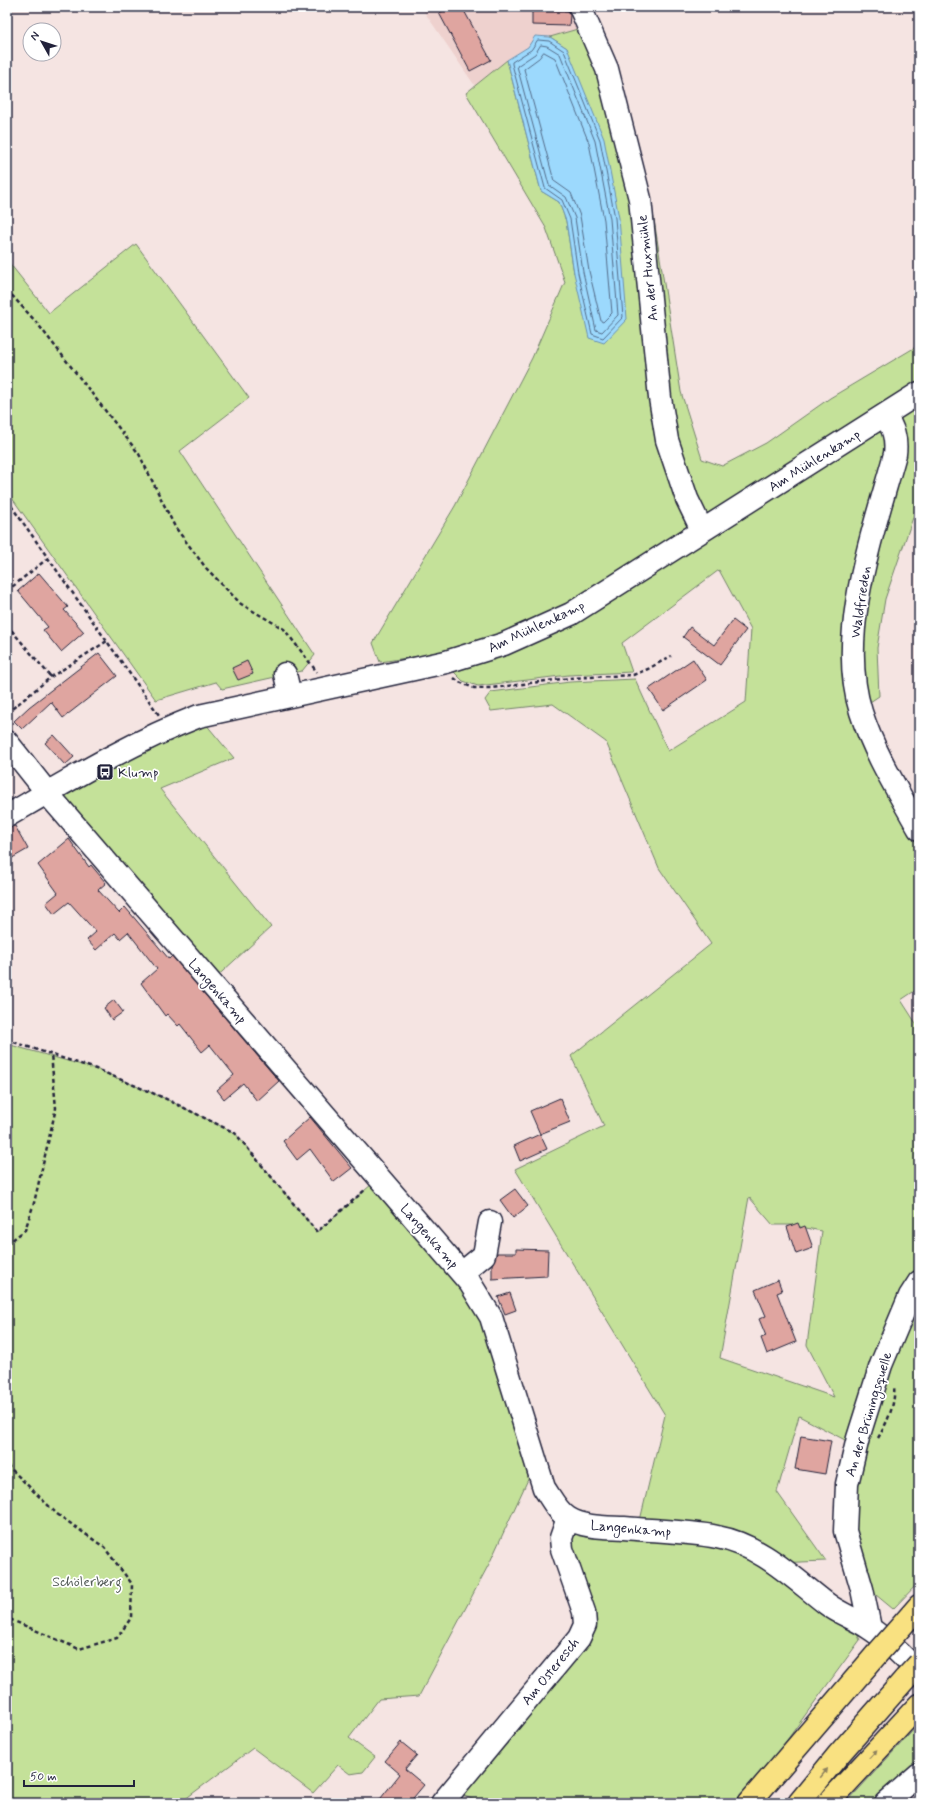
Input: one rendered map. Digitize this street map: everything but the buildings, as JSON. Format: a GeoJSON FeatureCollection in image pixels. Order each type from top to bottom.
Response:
{"type":"FeatureCollection","features":[{"type":"Feature","properties":{"kind":"highway"},"geometry":{"type":"LineString","coordinates":[[749,1803],[914,1621]]}},
{"type":"Feature","properties":{"kind":"highway"},"geometry":{"type":"LineString","coordinates":[[766,1803],[828,1727],[881,1658]]}},
{"type":"Feature","properties":{"kind":"highway"},"geometry":{"type":"LineString","coordinates":[[799,1803],[839,1754],[914,1671]]}},
{"type":"Feature","properties":{"kind":"highway"},"geometry":{"type":"LineString","coordinates":[[828,1803],[919,1705]]}},
{"type":"Feature","properties":{"kind":"street","name":"An der Huxmühle"},"geometry":{"type":"LineString","coordinates":[[580,7],[607,70],[640,199],[660,398],[667,440],[687,499],[702,530]]}},
{"type":"Feature","properties":{"kind":"street","name":"Am Mühlenkamp"},"geometry":{"type":"LineString","coordinates":[[7,816],[168,728],[199,716],[321,688],[446,662],[504,644],[571,614],[919,393]]}},
{"type":"Feature","properties":{"kind":"street","name":"Waldfrieden"},"geometry":{"type":"LineString","coordinates":[[886,415],[892,425],[896,440],[895,454],[867,557],[856,609],[853,643],[854,677],[861,711],[874,746],[919,829]]}},
{"type":"Feature","properties":{"kind":"street"},"geometry":{"type":"LineString","coordinates":[[285,674],[290,695]]}},
{"type":"Feature","properties":{"kind":"street","name":"Langenkamp"},"geometry":{"type":"LineString","coordinates":[[7,742],[47,793],[470,1283],[491,1318],[544,1488],[559,1510],[568,1518],[580,1524],[686,1532],[724,1539],[756,1551],[774,1562],[829,1605],[870,1628]]}},
{"type":"Feature","properties":{"kind":"street"},"geometry":{"type":"LineString","coordinates":[[462,1273],[484,1255],[490,1222]]}},
{"type":"Feature","properties":{"kind":"street","name":"An der Brüningsquelle"},"geometry":{"type":"LineString","coordinates":[[870,1628],[862,1589],[845,1531],[847,1484],[858,1438],[881,1365],[910,1296],[919,1282]]}},
{"type":"Feature","properties":{"kind":"street","name":"Am Osteresch"},"geometry":{"type":"LineString","coordinates":[[442,1803],[579,1638],[585,1625],[584,1612],[562,1549],[561,1538],[568,1518]]}},
{"type":"Feature","properties":{"kind":"street"},"geometry":{"type":"LineString","coordinates":[[870,1628],[914,1671]]}},
{"type":"Feature","properties":{"kind":"street"},"geometry":{"type":"LineString","coordinates":[[886,1803],[919,1774]]}},
{"type":"Feature","properties":{"kind":"path"},"geometry":{"type":"LineString","coordinates":[[7,290],[37,323],[139,454],[175,527],[206,568],[241,604],[284,629],[317,670],[321,688]]}},
{"type":"Feature","properties":{"kind":"path"},"geometry":{"type":"LineString","coordinates":[[7,500],[168,728]]}},
{"type":"Feature","properties":{"kind":"path"},"geometry":{"type":"LineString","coordinates":[[7,591],[48,558]]}},
{"type":"Feature","properties":{"kind":"path"},"geometry":{"type":"LineString","coordinates":[[7,625],[51,677]]}},
{"type":"Feature","properties":{"kind":"path"},"geometry":{"type":"LineString","coordinates":[[7,713],[51,677],[107,642]]}},
{"type":"Feature","properties":{"kind":"path"},"geometry":{"type":"LineString","coordinates":[[446,662],[450,674],[459,682],[474,688],[492,688],[570,678],[633,675],[648,669],[671,656]]}},
{"type":"Feature","properties":{"kind":"path"},"geometry":{"type":"LineString","coordinates":[[7,1040],[96,1068],[164,1098],[235,1133],[317,1232],[380,1177]]}},
{"type":"Feature","properties":{"kind":"path"},"geometry":{"type":"LineString","coordinates":[[7,1244],[25,1230],[34,1203],[56,1108],[51,1054]]}},
{"type":"Feature","properties":{"kind":"path"},"geometry":{"type":"LineString","coordinates":[[7,1465],[57,1514],[104,1547],[132,1584],[131,1618],[117,1638],[79,1649],[7,1618]]}},
{"type":"Feature","properties":{"kind":"shaded area"},"geometry":{"type":"Polygon","coordinates":[[[421,7],[580,7],[588,26],[550,37],[535,36],[528,47],[507,60],[475,86],[421,7]]]}},
{"type":"Feature","properties":{"kind":"green space"},"geometry":{"type":"Polygon","coordinates":[[[588,26],[650,194],[681,392],[702,459],[722,466],[766,443],[830,398],[919,345],[919,500],[885,599],[877,648],[879,696],[867,704],[867,751],[919,847],[919,988],[901,1000],[919,1028],[919,1582],[893,1609],[870,1590],[862,1589],[847,1484],[845,1440],[799,1416],[777,1492],[826,1561],[775,1563],[849,1617],[860,1640],[741,1803],[482,1803],[452,1791],[579,1638],[562,1549],[544,1488],[559,1510],[638,1529],[665,1415],[515,1169],[604,1126],[571,1056],[711,944],[659,868],[606,742],[553,704],[491,711],[485,700],[491,692],[570,682],[635,679],[668,751],[746,702],[751,629],[719,570],[622,643],[632,672],[569,675],[478,686],[463,681],[452,668],[505,653],[777,471],[566,604],[495,636],[445,652],[380,662],[373,643],[455,506],[532,358],[565,282],[546,228],[466,93],[507,60],[541,191],[559,202],[566,221],[574,273],[567,48],[550,37],[588,26]],[[749,1197],[720,1358],[834,1397],[807,1345],[822,1231],[790,1225],[773,1225],[749,1197]]]}},
{"type":"Feature","properties":{"kind":"green space"},"geometry":{"type":"Polygon","coordinates":[[[136,244],[249,398],[180,451],[315,655],[302,671],[222,689],[216,682],[156,700],[7,491],[7,260],[49,313],[136,244]]]}},
{"type":"Feature","properties":{"kind":"green space"},"geometry":{"type":"Polygon","coordinates":[[[205,723],[234,758],[160,789],[271,927],[211,982],[53,800],[173,736],[205,723]]]}},
{"type":"Feature","properties":{"kind":"green space","name":"Schölerberg"},"geometry":{"type":"Polygon","coordinates":[[[7,1044],[96,1069],[164,1098],[235,1133],[317,1232],[380,1177],[470,1283],[536,1462],[489,1564],[419,1696],[379,1699],[349,1738],[375,1757],[363,1772],[350,1774],[338,1765],[313,1793],[253,1748],[180,1803],[7,1803],[7,1044]]]}},
{"type":"Feature","properties":{"kind":"green space"},"geometry":{"type":"Polygon","coordinates":[[[919,1724],[919,1768],[884,1803],[846,1803],[919,1724]]]}},
{"type":"Feature","properties":{"kind":"water"},"geometry":{"type":"Polygon","coordinates":[[[535,36],[550,37],[567,48],[604,139],[619,218],[627,319],[604,343],[589,338],[574,273],[566,221],[559,202],[541,191],[507,60],[528,47],[535,36]]]}},
{"type":"Feature","properties":{"kind":"place","name":"Klump"},"geometry":{"type":"Point","coordinates":[105,772]}}]}
